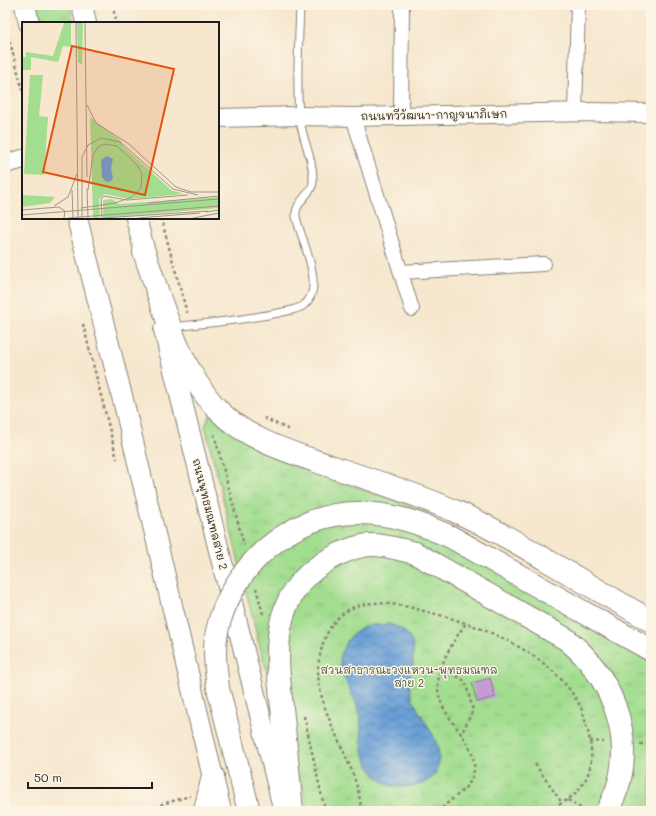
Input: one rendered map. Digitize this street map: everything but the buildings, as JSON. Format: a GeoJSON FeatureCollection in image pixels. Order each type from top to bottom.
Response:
{"type":"FeatureCollection","features":[{"type":"Feature","properties":{"kind":"main road"},"geometry":{"type":"LineString","coordinates":[[25,5],[29,22]]}},
{"type":"Feature","properties":{"kind":"main road"},"geometry":{"type":"LineString","coordinates":[[82,5],[86,22]]}},
{"type":"Feature","properties":{"kind":"main road"},"geometry":{"type":"LineString","coordinates":[[77,219],[125,408],[221,811]]}},
{"type":"Feature","properties":{"kind":"main road","name":"ถนนพุทธมณฑลสาย 2"},"geometry":{"type":"LineString","coordinates":[[136,219],[284,811]]}},
{"type":"Feature","properties":{"kind":"main road"},"geometry":{"type":"LineString","coordinates":[[144,252],[181,326],[188,367],[200,387],[218,410],[238,426],[274,446],[430,500],[459,512],[507,536],[651,621]]}},
{"type":"Feature","properties":{"kind":"main road"},"geometry":{"type":"LineString","coordinates":[[249,811],[218,688],[215,668],[217,632],[223,610],[248,567],[264,551],[284,535],[304,524],[323,517],[361,512],[384,515],[427,526],[451,537],[651,650]]}},
{"type":"Feature","properties":{"kind":"main road"},"geometry":{"type":"LineString","coordinates":[[292,811],[277,652],[280,625],[287,605],[300,582],[310,572],[335,556],[370,545],[383,546],[415,553],[566,639],[590,661],[608,689],[615,707],[623,739],[621,777],[616,793],[607,811]]}},
{"type":"Feature","properties":{"kind":"main road"},"geometry":{"type":"LineString","coordinates":[[199,803],[213,776]]}},
{"type":"Feature","properties":{"kind":"street"},"geometry":{"type":"LineString","coordinates":[[401,116],[402,5]]}},
{"type":"Feature","properties":{"kind":"street"},"geometry":{"type":"LineString","coordinates":[[575,112],[578,5]]}},
{"type":"Feature","properties":{"kind":"street","name":"ถนนทวีวัฒนา-กาญจนาภิเษก"},"geometry":{"type":"LineString","coordinates":[[219,118],[299,116],[352,117],[575,112],[651,113]]}},
{"type":"Feature","properties":{"kind":"street"},"geometry":{"type":"LineString","coordinates":[[352,117],[412,309]]}},
{"type":"Feature","properties":{"kind":"street"},"geometry":{"type":"LineString","coordinates":[[5,164],[22,159]]}},
{"type":"Feature","properties":{"kind":"street"},"geometry":{"type":"LineString","coordinates":[[401,272],[544,264]]}},
{"type":"Feature","properties":{"kind":"lane"},"geometry":{"type":"LineString","coordinates":[[181,326],[251,319],[286,311],[304,306],[313,291],[314,279],[296,214],[302,198],[309,192],[313,184],[312,170],[299,116],[298,75],[300,5]]}},
{"type":"Feature","properties":{"kind":"path"},"geometry":{"type":"LineString","coordinates":[[112,5],[117,22]]}},
{"type":"Feature","properties":{"kind":"path"},"geometry":{"type":"LineString","coordinates":[[5,24],[22,87]]}},
{"type":"Feature","properties":{"kind":"path"},"geometry":{"type":"LineString","coordinates":[[161,219],[181,326]]}},
{"type":"Feature","properties":{"kind":"path"},"geometry":{"type":"LineString","coordinates":[[82,318],[118,464]]}},
{"type":"Feature","properties":{"kind":"path"},"geometry":{"type":"LineString","coordinates":[[213,428],[246,550]]}},
{"type":"Feature","properties":{"kind":"path"},"geometry":{"type":"LineString","coordinates":[[254,581],[264,619]]}},
{"type":"Feature","properties":{"kind":"path"},"geometry":{"type":"LineString","coordinates":[[361,811],[354,778],[322,699],[318,684],[318,671],[319,655],[324,641],[333,624],[342,613],[358,605],[374,603],[398,604],[447,616],[508,640],[534,656],[563,682],[580,705],[590,741],[591,761],[588,776],[568,800],[552,809],[543,811]]}},
{"type":"Feature","properties":{"kind":"path"},"geometry":{"type":"LineString","coordinates":[[442,808],[466,788],[474,769],[471,751],[442,706],[438,685],[444,659],[466,623]]}},
{"type":"Feature","properties":{"kind":"path"},"geometry":{"type":"LineString","coordinates":[[441,668],[465,681],[473,710],[461,735]]}},
{"type":"Feature","properties":{"kind":"path"},"geometry":{"type":"LineString","coordinates":[[303,715],[325,811]]}},
{"type":"Feature","properties":{"kind":"path"},"geometry":{"type":"LineString","coordinates":[[534,764],[562,803]]}},
{"type":"Feature","properties":{"kind":"path"},"geometry":{"type":"LineString","coordinates":[[568,800],[585,811]]}},
{"type":"Feature","properties":{"kind":"path"},"geometry":{"type":"LineString","coordinates":[[159,811],[162,804],[199,803]]}},
{"type":"Feature","properties":{"kind":"path"},"geometry":{"type":"LineString","coordinates":[[432,811],[442,808],[480,811]]}},
{"type":"Feature","properties":{"kind":"green space"},"geometry":{"type":"Polygon","coordinates":[[[36,5],[69,5],[74,22],[40,22],[36,5]]]}},
{"type":"Feature","properties":{"kind":"green space","name":"สวนสาธารณะวงแหวน-พุทธมณฑล สาย 2"},"geometry":{"type":"Polygon","coordinates":[[[210,415],[298,466],[427,512],[458,549],[651,660],[651,811],[309,811],[260,648],[205,426],[210,415]]]}},
{"type":"Feature","properties":{"kind":"water"},"geometry":{"type":"Polygon","coordinates":[[[388,624],[400,628],[411,640],[413,662],[410,688],[417,708],[429,727],[438,747],[439,758],[435,774],[428,781],[418,785],[402,787],[386,784],[374,774],[369,767],[363,752],[361,741],[359,711],[340,665],[342,651],[349,639],[354,634],[367,626],[388,624]]]}}]}
